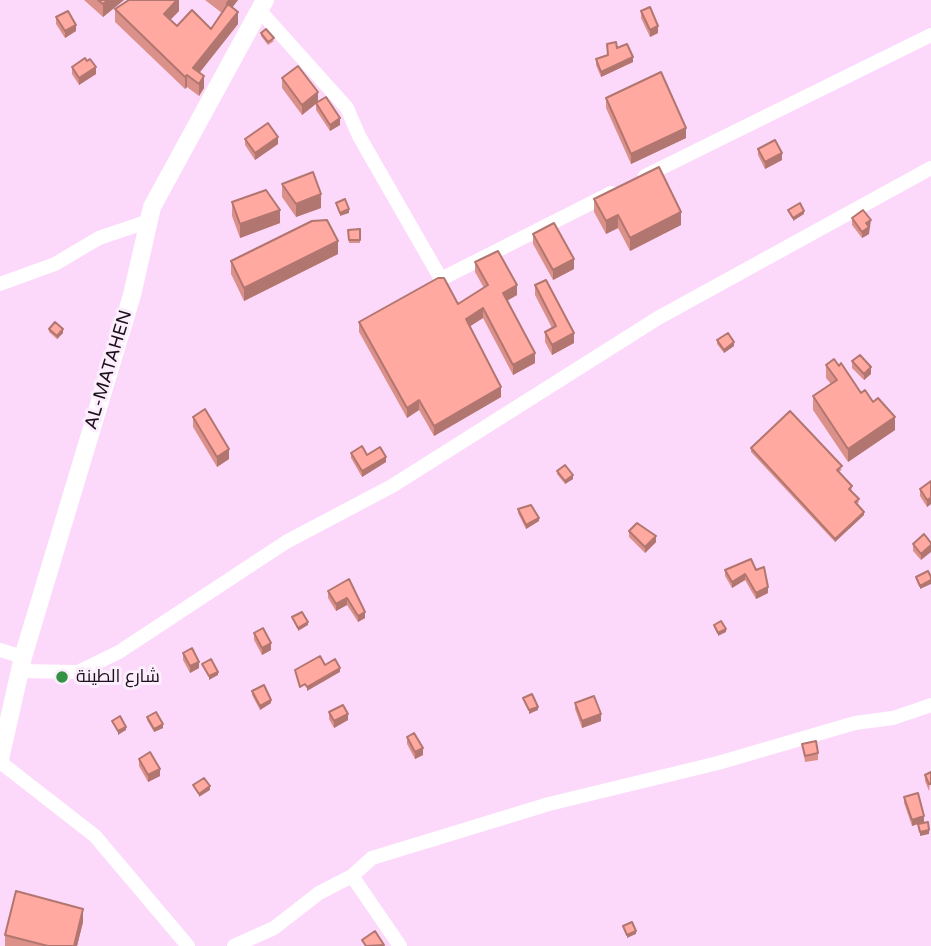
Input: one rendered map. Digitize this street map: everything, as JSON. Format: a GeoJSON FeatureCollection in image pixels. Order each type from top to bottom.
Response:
{"type":"FeatureCollection","features":[{"type":"Feature","properties":{"kind":"main road","name":"AL-MATAHEN"},"geometry":{"type":"LineString","coordinates":[[0,761],[19,687],[21,664],[132,295],[157,196],[263,5]]}},
{"type":"Feature","properties":{"kind":"street"},"geometry":{"type":"LineString","coordinates":[[263,5],[346,108],[359,136],[441,279],[931,35]]}},
{"type":"Feature","properties":{"kind":"street"},"geometry":{"type":"LineString","coordinates":[[0,650],[21,664],[78,672],[119,652],[286,542],[392,486],[658,318],[931,167]]}},
{"type":"Feature","properties":{"kind":"street"},"geometry":{"type":"LineString","coordinates":[[0,284],[55,264],[99,238],[149,221]]}},
{"type":"Feature","properties":{"kind":"street"},"geometry":{"type":"LineString","coordinates":[[234,946],[274,928],[319,893],[352,876],[372,858],[549,804],[718,763],[855,723],[893,718],[931,705]]}},
{"type":"Feature","properties":{"kind":"street"},"geometry":{"type":"LineString","coordinates":[[0,761],[94,836],[188,946]]}},
{"type":"Feature","properties":{"kind":"street"},"geometry":{"type":"LineString","coordinates":[[352,876],[400,946]]}},
{"type":"Feature","properties":{"kind":"building"},"geometry":{"type":"Polygon","coordinates":[[[129,0],[177,0],[164,14],[177,26],[192,10],[211,29],[228,4],[238,12],[193,68],[204,76],[199,84],[187,75],[185,77],[115,9],[129,0]]]}},
{"type":"Feature","properties":{"kind":"building"},"geometry":{"type":"Polygon","coordinates":[[[650,7],[658,26],[650,30],[641,11],[650,7]]]}},
{"type":"Feature","properties":{"kind":"building"},"geometry":{"type":"Polygon","coordinates":[[[68,11],[76,25],[65,31],[56,17],[68,11]]]}},
{"type":"Feature","properties":{"kind":"building"},"geometry":{"type":"Polygon","coordinates":[[[266,29],[274,38],[268,42],[261,33],[266,29]]]}},
{"type":"Feature","properties":{"kind":"building"},"geometry":{"type":"Polygon","coordinates":[[[616,42],[617,48],[627,44],[633,57],[601,72],[596,59],[608,55],[607,44],[616,42]]]}},
{"type":"Feature","properties":{"kind":"building"},"geometry":{"type":"Polygon","coordinates":[[[85,58],[87,61],[90,59],[96,67],[79,78],[72,67],[85,58]]]}},
{"type":"Feature","properties":{"kind":"building"},"geometry":{"type":"Polygon","coordinates":[[[298,66],[318,92],[302,105],[282,78],[298,66]]]}},
{"type":"Feature","properties":{"kind":"building"},"geometry":{"type":"Polygon","coordinates":[[[661,72],[686,128],[631,154],[606,98],[661,72]]]}},
{"type":"Feature","properties":{"kind":"building"},"geometry":{"type":"Polygon","coordinates":[[[326,97],[340,118],[330,125],[316,103],[326,97]]]}},
{"type":"Feature","properties":{"kind":"building"},"geometry":{"type":"Polygon","coordinates":[[[268,123],[278,137],[255,153],[245,139],[268,123]]]}},
{"type":"Feature","properties":{"kind":"building"},"geometry":{"type":"Polygon","coordinates":[[[775,140],[782,153],[765,162],[758,149],[775,140]]]}},
{"type":"Feature","properties":{"kind":"building"},"geometry":{"type":"Polygon","coordinates":[[[659,167],[681,212],[630,238],[618,215],[606,221],[594,199],[659,167]]]}},
{"type":"Feature","properties":{"kind":"building"},"geometry":{"type":"Polygon","coordinates":[[[313,172],[321,194],[296,204],[282,184],[313,172]]]}},
{"type":"Feature","properties":{"kind":"building"},"geometry":{"type":"Polygon","coordinates":[[[266,190],[280,210],[240,224],[232,202],[266,190]]]}},
{"type":"Feature","properties":{"kind":"building"},"geometry":{"type":"Polygon","coordinates":[[[345,199],[349,209],[340,213],[336,203],[345,199]]]}},
{"type":"Feature","properties":{"kind":"building"},"geometry":{"type":"Polygon","coordinates":[[[800,203],[804,211],[793,218],[788,210],[800,203]]]}},
{"type":"Feature","properties":{"kind":"building"},"geometry":{"type":"Polygon","coordinates":[[[863,210],[871,220],[866,223],[869,227],[862,232],[852,218],[863,210]]]}},
{"type":"Feature","properties":{"kind":"building"},"geometry":{"type":"Polygon","coordinates":[[[327,220],[338,241],[244,288],[231,261],[312,221],[327,220]]]}},
{"type":"Feature","properties":{"kind":"building"},"geometry":{"type":"Polygon","coordinates":[[[554,223],[574,259],[553,270],[533,234],[554,223]]]}},
{"type":"Feature","properties":{"kind":"building"},"geometry":{"type":"Polygon","coordinates":[[[360,229],[360,240],[349,240],[348,230],[360,229]]]}},
{"type":"Feature","properties":{"kind":"building"},"geometry":{"type":"Polygon","coordinates":[[[498,251],[517,285],[503,293],[535,353],[513,365],[483,308],[466,319],[501,387],[434,426],[419,400],[407,408],[359,322],[438,278],[444,278],[458,304],[488,285],[475,262],[498,251]]]}},
{"type":"Feature","properties":{"kind":"building"},"geometry":{"type":"Polygon","coordinates":[[[546,280],[574,333],[552,345],[545,332],[556,326],[535,285],[546,280]]]}},
{"type":"Feature","properties":{"kind":"building"},"geometry":{"type":"Polygon","coordinates":[[[55,322],[63,329],[57,336],[49,329],[55,322]]]}},
{"type":"Feature","properties":{"kind":"building"},"geometry":{"type":"Polygon","coordinates":[[[728,333],[734,342],[724,350],[717,340],[728,333]]]}},
{"type":"Feature","properties":{"kind":"building"},"geometry":{"type":"Polygon","coordinates":[[[860,355],[871,367],[864,374],[852,361],[860,355]]]}},
{"type":"Feature","properties":{"kind":"building"},"geometry":{"type":"Polygon","coordinates":[[[834,359],[839,366],[841,363],[861,393],[865,390],[873,402],[878,398],[895,417],[848,449],[813,396],[837,380],[826,365],[834,359]]]}},
{"type":"Feature","properties":{"kind":"building"},"geometry":{"type":"Polygon","coordinates":[[[205,409],[229,449],[217,457],[193,417],[205,409]]]}},
{"type":"Feature","properties":{"kind":"building"},"geometry":{"type":"Polygon","coordinates":[[[790,411],[842,466],[837,470],[852,486],[849,489],[859,499],[855,502],[864,512],[835,539],[751,448],[790,411]]]}},
{"type":"Feature","properties":{"kind":"building"},"geometry":{"type":"Polygon","coordinates":[[[362,446],[367,455],[380,447],[386,457],[362,471],[351,453],[362,446]]]}},
{"type":"Feature","properties":{"kind":"building"},"geometry":{"type":"Polygon","coordinates":[[[565,465],[573,475],[565,481],[557,471],[565,465]]]}},
{"type":"Feature","properties":{"kind":"building"},"geometry":{"type":"Polygon","coordinates":[[[931,481],[931,498],[927,500],[920,489],[931,481]]]}},
{"type":"Feature","properties":{"kind":"building"},"geometry":{"type":"Polygon","coordinates":[[[531,505],[539,518],[526,525],[518,509],[531,505]]]}},
{"type":"Feature","properties":{"kind":"building"},"geometry":{"type":"Polygon","coordinates":[[[637,523],[656,536],[645,547],[629,531],[637,523]]]}},
{"type":"Feature","properties":{"kind":"building"},"geometry":{"type":"Polygon","coordinates":[[[924,534],[931,545],[921,554],[913,544],[924,534]]]}},
{"type":"Feature","properties":{"kind":"building"},"geometry":{"type":"Polygon","coordinates":[[[751,559],[756,570],[764,567],[768,587],[756,593],[745,574],[732,582],[725,570],[751,559]]]}},
{"type":"Feature","properties":{"kind":"building"},"geometry":{"type":"Polygon","coordinates":[[[928,571],[931,580],[920,586],[916,577],[928,571]]]}},
{"type":"Feature","properties":{"kind":"building"},"geometry":{"type":"Polygon","coordinates":[[[349,579],[365,612],[358,616],[347,598],[336,604],[328,591],[349,579]]]}},
{"type":"Feature","properties":{"kind":"building"},"geometry":{"type":"Polygon","coordinates":[[[302,612],[308,622],[298,628],[292,617],[302,612]]]}},
{"type":"Feature","properties":{"kind":"building"},"geometry":{"type":"Polygon","coordinates":[[[721,621],[726,629],[718,633],[714,625],[721,621]]]}},
{"type":"Feature","properties":{"kind":"building"},"geometry":{"type":"Polygon","coordinates":[[[263,628],[271,643],[262,648],[254,633],[263,628]]]}},
{"type":"Feature","properties":{"kind":"building"},"geometry":{"type":"Polygon","coordinates":[[[192,648],[199,662],[190,666],[183,653],[192,648]]]}},
{"type":"Feature","properties":{"kind":"building"},"geometry":{"type":"Polygon","coordinates":[[[320,656],[325,665],[335,659],[340,668],[307,687],[305,684],[300,687],[295,670],[320,656]]]}},
{"type":"Feature","properties":{"kind":"building"},"geometry":{"type":"Polygon","coordinates":[[[211,659],[218,672],[209,676],[202,664],[211,659]]]}},
{"type":"Feature","properties":{"kind":"building"},"geometry":{"type":"Polygon","coordinates":[[[264,685],[271,700],[260,706],[252,691],[264,685]]]}},
{"type":"Feature","properties":{"kind":"building"},"geometry":{"type":"Polygon","coordinates":[[[532,694],[538,707],[529,710],[523,698],[532,694]]]}},
{"type":"Feature","properties":{"kind":"building"},"geometry":{"type":"Polygon","coordinates":[[[594,696],[601,714],[582,721],[575,703],[594,696]]]}},
{"type":"Feature","properties":{"kind":"building"},"geometry":{"type":"Polygon","coordinates":[[[343,705],[348,714],[334,721],[329,712],[343,705]]]}},
{"type":"Feature","properties":{"kind":"building"},"geometry":{"type":"Polygon","coordinates":[[[156,712],[163,724],[154,729],[147,717],[156,712]]]}},
{"type":"Feature","properties":{"kind":"building"},"geometry":{"type":"Polygon","coordinates":[[[120,716],[126,727],[118,731],[112,721],[120,716]]]}},
{"type":"Feature","properties":{"kind":"building"},"geometry":{"type":"Polygon","coordinates":[[[414,733],[423,748],[415,752],[407,737],[414,733]]]}},
{"type":"Feature","properties":{"kind":"building"},"geometry":{"type":"Polygon","coordinates":[[[816,741],[818,753],[805,756],[802,744],[816,741]]]}},
{"type":"Feature","properties":{"kind":"building"},"geometry":{"type":"Polygon","coordinates":[[[150,752],[160,769],[148,775],[139,759],[150,752]]]}},
{"type":"Feature","properties":{"kind":"building"},"geometry":{"type":"Polygon","coordinates":[[[931,772],[931,784],[929,784],[925,775],[931,772]]]}},
{"type":"Feature","properties":{"kind":"building"},"geometry":{"type":"Polygon","coordinates":[[[204,778],[210,786],[199,794],[193,785],[204,778]]]}},
{"type":"Feature","properties":{"kind":"building"},"geometry":{"type":"Polygon","coordinates":[[[918,793],[924,816],[912,820],[904,797],[918,793]]]}},
{"type":"Feature","properties":{"kind":"building"},"geometry":{"type":"Polygon","coordinates":[[[928,822],[929,830],[920,832],[918,824],[928,822]]]}},
{"type":"Feature","properties":{"kind":"building"},"geometry":{"type":"Polygon","coordinates":[[[16,891],[83,909],[74,946],[48,946],[5,935],[16,891]]]}},
{"type":"Feature","properties":{"kind":"building"},"geometry":{"type":"Polygon","coordinates":[[[632,922],[636,931],[627,935],[623,926],[632,922]]]}},
{"type":"Feature","properties":{"kind":"building"},"geometry":{"type":"Polygon","coordinates":[[[375,931],[384,945],[366,946],[362,940],[375,931]]]}},
{"type":"Feature","properties":{"kind":"place","name":"شارع الطينة"},"geometry":{"type":"Point","coordinates":[62,677]}}]}
